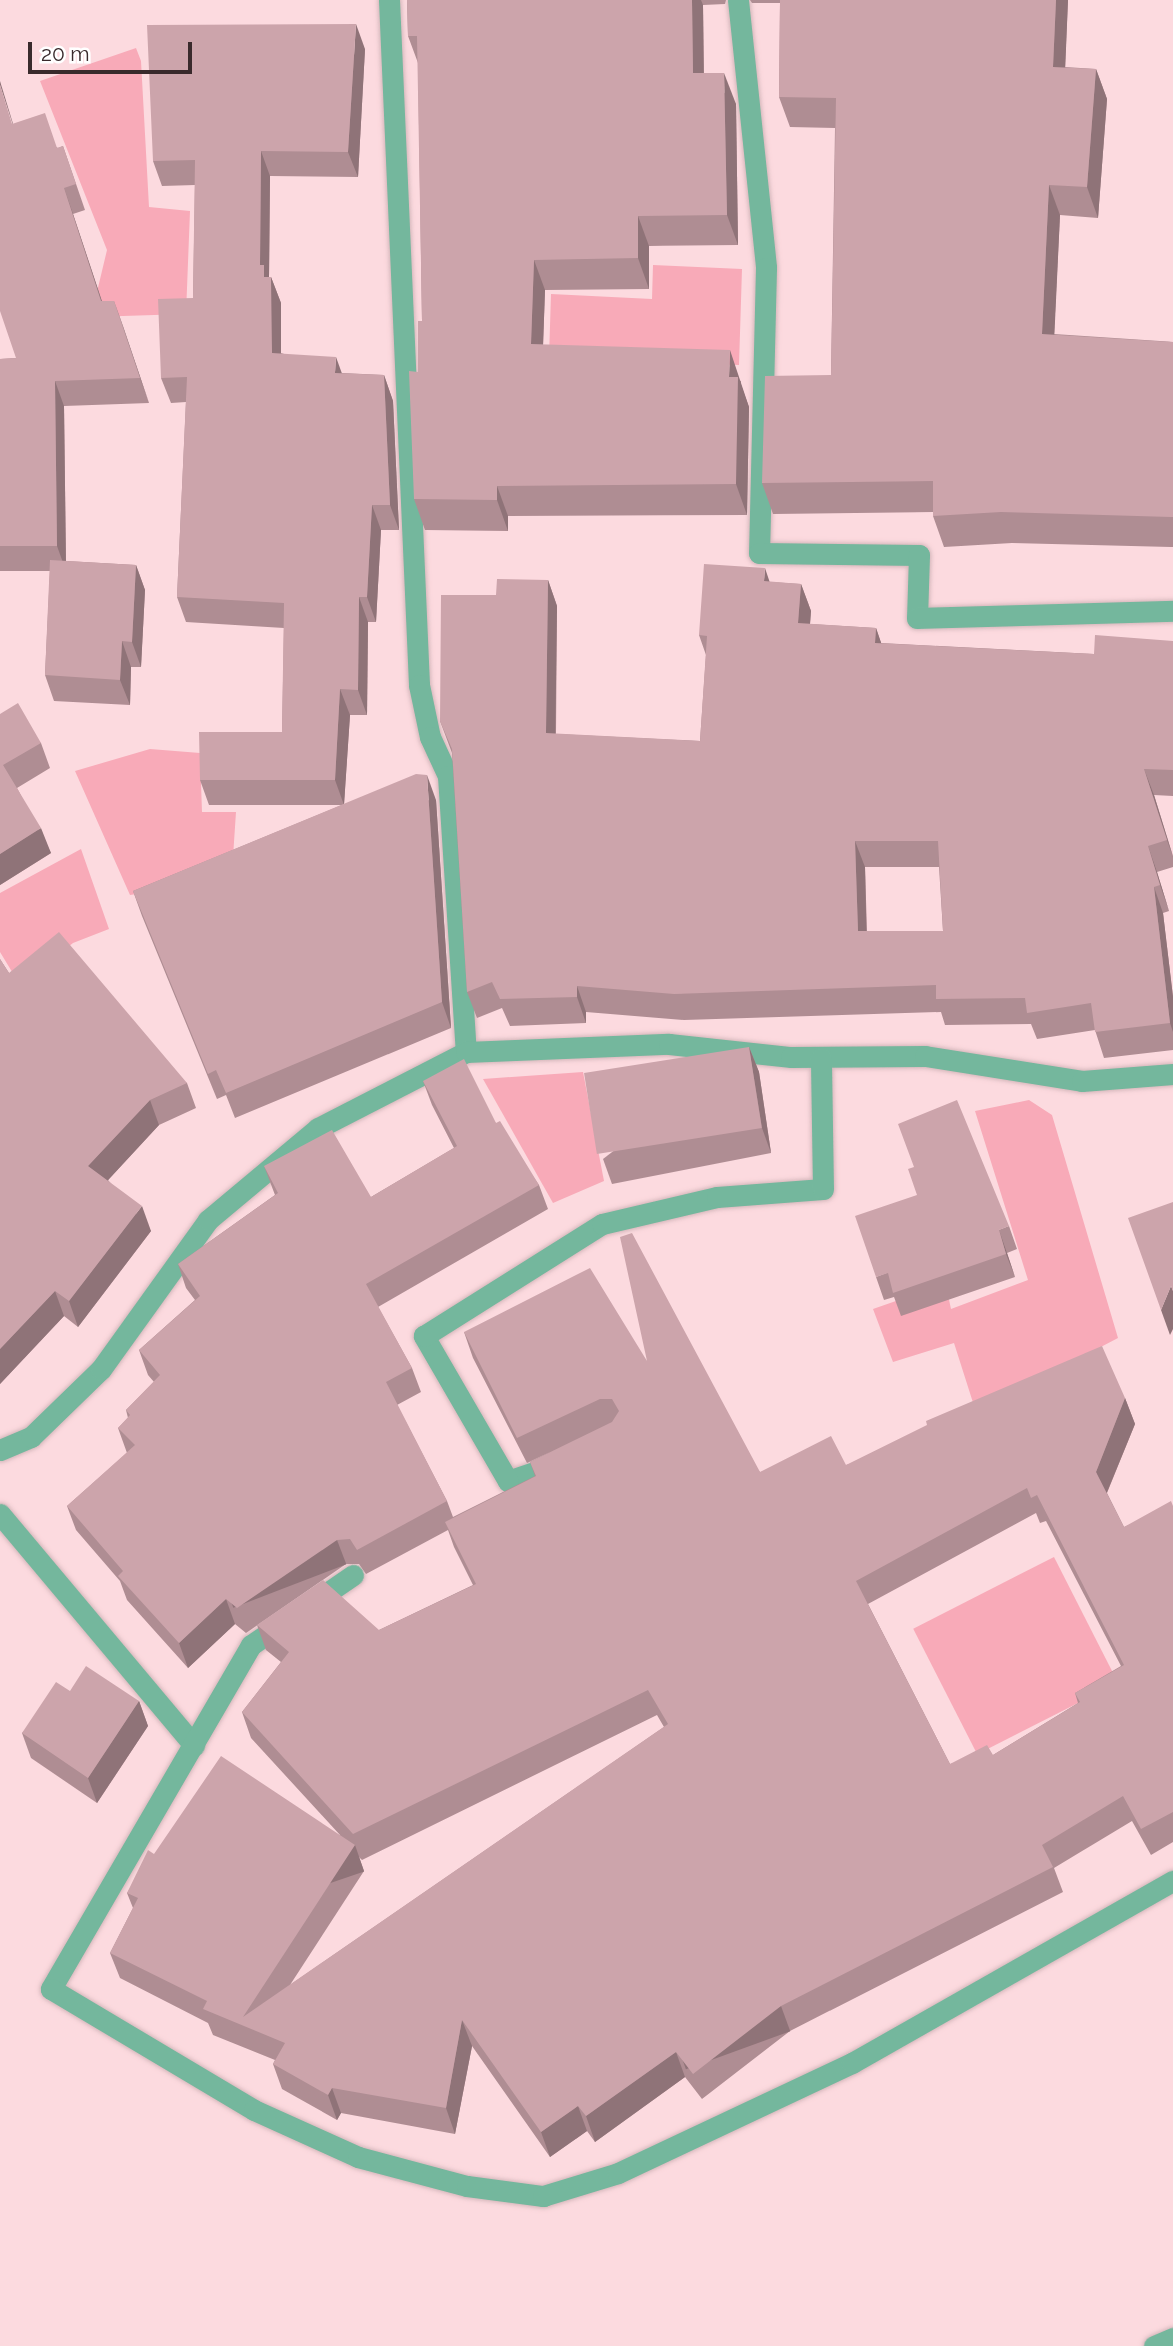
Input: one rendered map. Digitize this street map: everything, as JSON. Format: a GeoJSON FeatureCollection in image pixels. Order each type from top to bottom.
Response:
{"type":"FeatureCollection","features":[{"type":"Feature","properties":{"kind":"street"},"geometry":{"type":"LineString","coordinates":[[389,0],[419,685],[430,737],[448,776],[466,1052]]}},
{"type":"Feature","properties":{"kind":"street"},"geometry":{"type":"LineString","coordinates":[[738,0],[766,268],[759,553],[919,555],[917,618],[1173,611]]}},
{"type":"Feature","properties":{"kind":"street"},"geometry":{"type":"LineString","coordinates":[[0,1450],[31,1437],[101,1369],[208,1220],[318,1128],[466,1052],[668,1044],[821,1058],[925,1056],[1082,1081],[1173,1074]]}},
{"type":"Feature","properties":{"kind":"street"},"geometry":{"type":"LineString","coordinates":[[583,1452],[540,1474],[508,1481],[424,1336],[602,1224],[717,1197],[823,1189],[821,1058]]}},
{"type":"Feature","properties":{"kind":"street"},"geometry":{"type":"LineString","coordinates":[[0,1514],[194,1745]]}},
{"type":"Feature","properties":{"kind":"street"},"geometry":{"type":"LineString","coordinates":[[353,1575],[251,1645],[51,1989],[254,2110],[358,2157],[467,2186],[543,2196],[618,2173],[852,2063],[1173,1881]]}},
{"type":"Feature","properties":{"kind":"street"},"geometry":{"type":"LineString","coordinates":[[1154,2346],[1173,2337]]}},
{"type":"Feature","properties":{"kind":"shaded area"},"geometry":{"type":"Polygon","coordinates":[[[136,48],[141,61],[149,207],[190,211],[186,314],[91,317],[107,250],[40,81],[136,48]]]}},
{"type":"Feature","properties":{"kind":"shaded area"},"geometry":{"type":"Polygon","coordinates":[[[653,265],[742,269],[739,365],[549,358],[551,294],[652,299],[653,265]]]}},
{"type":"Feature","properties":{"kind":"shaded area"},"geometry":{"type":"Polygon","coordinates":[[[150,749],[200,753],[202,812],[236,812],[231,887],[194,885],[130,895],[75,771],[150,749]]]}},
{"type":"Feature","properties":{"kind":"shaded area"},"geometry":{"type":"Polygon","coordinates":[[[81,849],[109,929],[73,943],[20,985],[0,952],[0,893],[81,849]]]}},
{"type":"Feature","properties":{"kind":"shaded area"},"geometry":{"type":"Polygon","coordinates":[[[583,1072],[604,1181],[553,1203],[483,1079],[583,1072]]]}},
{"type":"Feature","properties":{"kind":"shaded area"},"geometry":{"type":"Polygon","coordinates":[[[1029,1100],[1052,1115],[1118,1338],[976,1412],[954,1343],[893,1362],[873,1309],[936,1287],[948,1295],[951,1309],[1028,1280],[975,1111],[1029,1100]]]}},
{"type":"Feature","properties":{"kind":"shaded area"},"geometry":{"type":"Polygon","coordinates":[[[1054,1557],[1118,1683],[977,1754],[913,1629],[1054,1557]]]}},
{"type":"Feature","properties":{"kind":"building"},"geometry":{"type":"Polygon","coordinates":[[[407,0],[692,0],[693,73],[724,73],[727,215],[638,216],[638,258],[534,260],[531,344],[730,350],[729,377],[738,377],[736,484],[497,486],[497,500],[414,499],[409,371],[418,372],[418,321],[422,321],[417,36],[408,36],[407,0]]]}},
{"type":"Feature","properties":{"kind":"building"},"geometry":{"type":"Polygon","coordinates":[[[780,0],[1056,0],[1053,67],[1096,69],[1087,187],[1049,185],[1042,334],[1173,342],[1173,517],[1001,512],[933,516],[933,481],[762,483],[765,376],[831,375],[836,98],[779,97],[780,0]]]}},
{"type":"Feature","properties":{"kind":"building"},"geometry":{"type":"Polygon","coordinates":[[[356,24],[348,152],[261,151],[260,265],[264,265],[264,277],[271,277],[272,353],[336,357],[335,373],[384,375],[390,505],[372,505],[367,597],[359,597],[358,690],[340,689],[335,780],[200,780],[199,732],[282,732],[284,603],[177,597],[187,377],[161,378],[158,299],[193,298],[195,160],[153,161],[147,25],[356,24]]]}},
{"type":"Feature","properties":{"kind":"building"},"geometry":{"type":"Polygon","coordinates":[[[0,85],[12,124],[45,113],[57,148],[63,146],[76,184],[64,188],[101,301],[114,301],[140,378],[55,381],[57,546],[0,546],[0,359],[16,358],[0,311],[0,85]]]}},
{"type":"Feature","properties":{"kind":"building"},"geometry":{"type":"Polygon","coordinates":[[[50,560],[136,565],[132,642],[122,641],[120,680],[45,675],[50,560]]]}},
{"type":"Feature","properties":{"kind":"building"},"geometry":{"type":"Polygon","coordinates":[[[704,564],[765,568],[764,581],[801,584],[798,623],[876,628],[875,643],[1094,654],[1095,635],[1173,641],[1173,770],[1144,769],[1167,840],[1148,846],[1160,885],[1154,887],[1170,1023],[1095,1032],[1091,1003],[1027,1013],[1025,998],[936,999],[936,985],[674,994],[577,986],[577,997],[500,999],[492,982],[467,992],[452,749],[440,721],[441,595],[496,595],[497,579],[548,580],[546,733],[700,741],[707,636],[699,635],[704,564]],[[855,841],[858,931],[943,931],[938,841],[855,841]]]}},
{"type":"Feature","properties":{"kind":"building"},"geometry":{"type":"Polygon","coordinates":[[[18,703],[41,743],[3,765],[41,828],[0,854],[0,714],[18,703]]]}},
{"type":"Feature","properties":{"kind":"building"},"geometry":{"type":"Polygon","coordinates":[[[416,774],[427,775],[442,1002],[226,1093],[216,1070],[208,1074],[133,891],[416,774]]]}},
{"type":"Feature","properties":{"kind":"building"},"geometry":{"type":"Polygon","coordinates":[[[59,932],[187,1083],[150,1100],[88,1166],[142,1206],[69,1301],[55,1291],[0,1349],[0,959],[9,973],[59,932]]]}},
{"type":"Feature","properties":{"kind":"building"},"geometry":{"type":"Polygon","coordinates":[[[749,1047],[762,1128],[597,1154],[584,1073],[749,1047]]]}},
{"type":"Feature","properties":{"kind":"building"},"geometry":{"type":"Polygon","coordinates":[[[464,1059],[496,1123],[500,1121],[539,1185],[366,1284],[412,1368],[386,1382],[447,1501],[357,1550],[350,1539],[337,1540],[237,1608],[226,1599],[179,1643],[118,1576],[123,1571],[67,1506],[135,1445],[118,1428],[130,1415],[126,1410],[160,1375],[139,1350],[200,1296],[178,1264],[278,1193],[264,1166],[332,1130],[371,1197],[457,1146],[423,1081],[464,1059]]]}},
{"type":"Feature","properties":{"kind":"building"},"geometry":{"type":"Polygon","coordinates":[[[957,1100],[1009,1226],[999,1230],[1006,1254],[893,1293],[888,1273],[876,1277],[855,1216],[917,1195],[908,1169],[914,1167],[898,1124],[957,1100]]]}},
{"type":"Feature","properties":{"kind":"building"},"geometry":{"type":"Polygon","coordinates":[[[1173,1202],[1173,1291],[1171,1286],[1161,1310],[1128,1218],[1173,1202]]]}},
{"type":"Feature","properties":{"kind":"building"},"geometry":{"type":"Polygon","coordinates":[[[632,1233],[760,1472],[831,1436],[846,1465],[927,1425],[926,1421],[1102,1346],[1125,1398],[1096,1472],[1124,1527],[1171,1501],[1173,1506],[1173,1812],[1141,1829],[1123,1796],[1042,1845],[1053,1867],[781,2006],[693,2074],[676,2052],[586,2116],[578,2106],[541,2132],[462,2020],[446,2108],[332,2088],[328,2095],[273,2064],[285,2043],[203,2009],[207,2001],[110,1953],[138,1898],[127,1893],[148,1850],[154,1854],[221,1756],[355,1845],[243,2017],[668,1724],[648,1690],[353,1834],[242,1712],[289,1652],[257,1625],[323,1580],[379,1630],[476,1584],[445,1522],[536,1476],[530,1462],[612,1422],[619,1411],[612,1399],[600,1399],[517,1438],[464,1332],[590,1268],[647,1361],[620,1237],[632,1233]],[[1027,1488],[856,1581],[950,1764],[987,1745],[993,1755],[1080,1702],[1075,1693],[1124,1665],[1037,1495],[1031,1498],[1027,1488]]]}},
{"type":"Feature","properties":{"kind":"building"},"geometry":{"type":"Polygon","coordinates":[[[86,1666],[139,1701],[88,1778],[22,1733],[56,1682],[70,1691],[86,1666]]]}}]}
